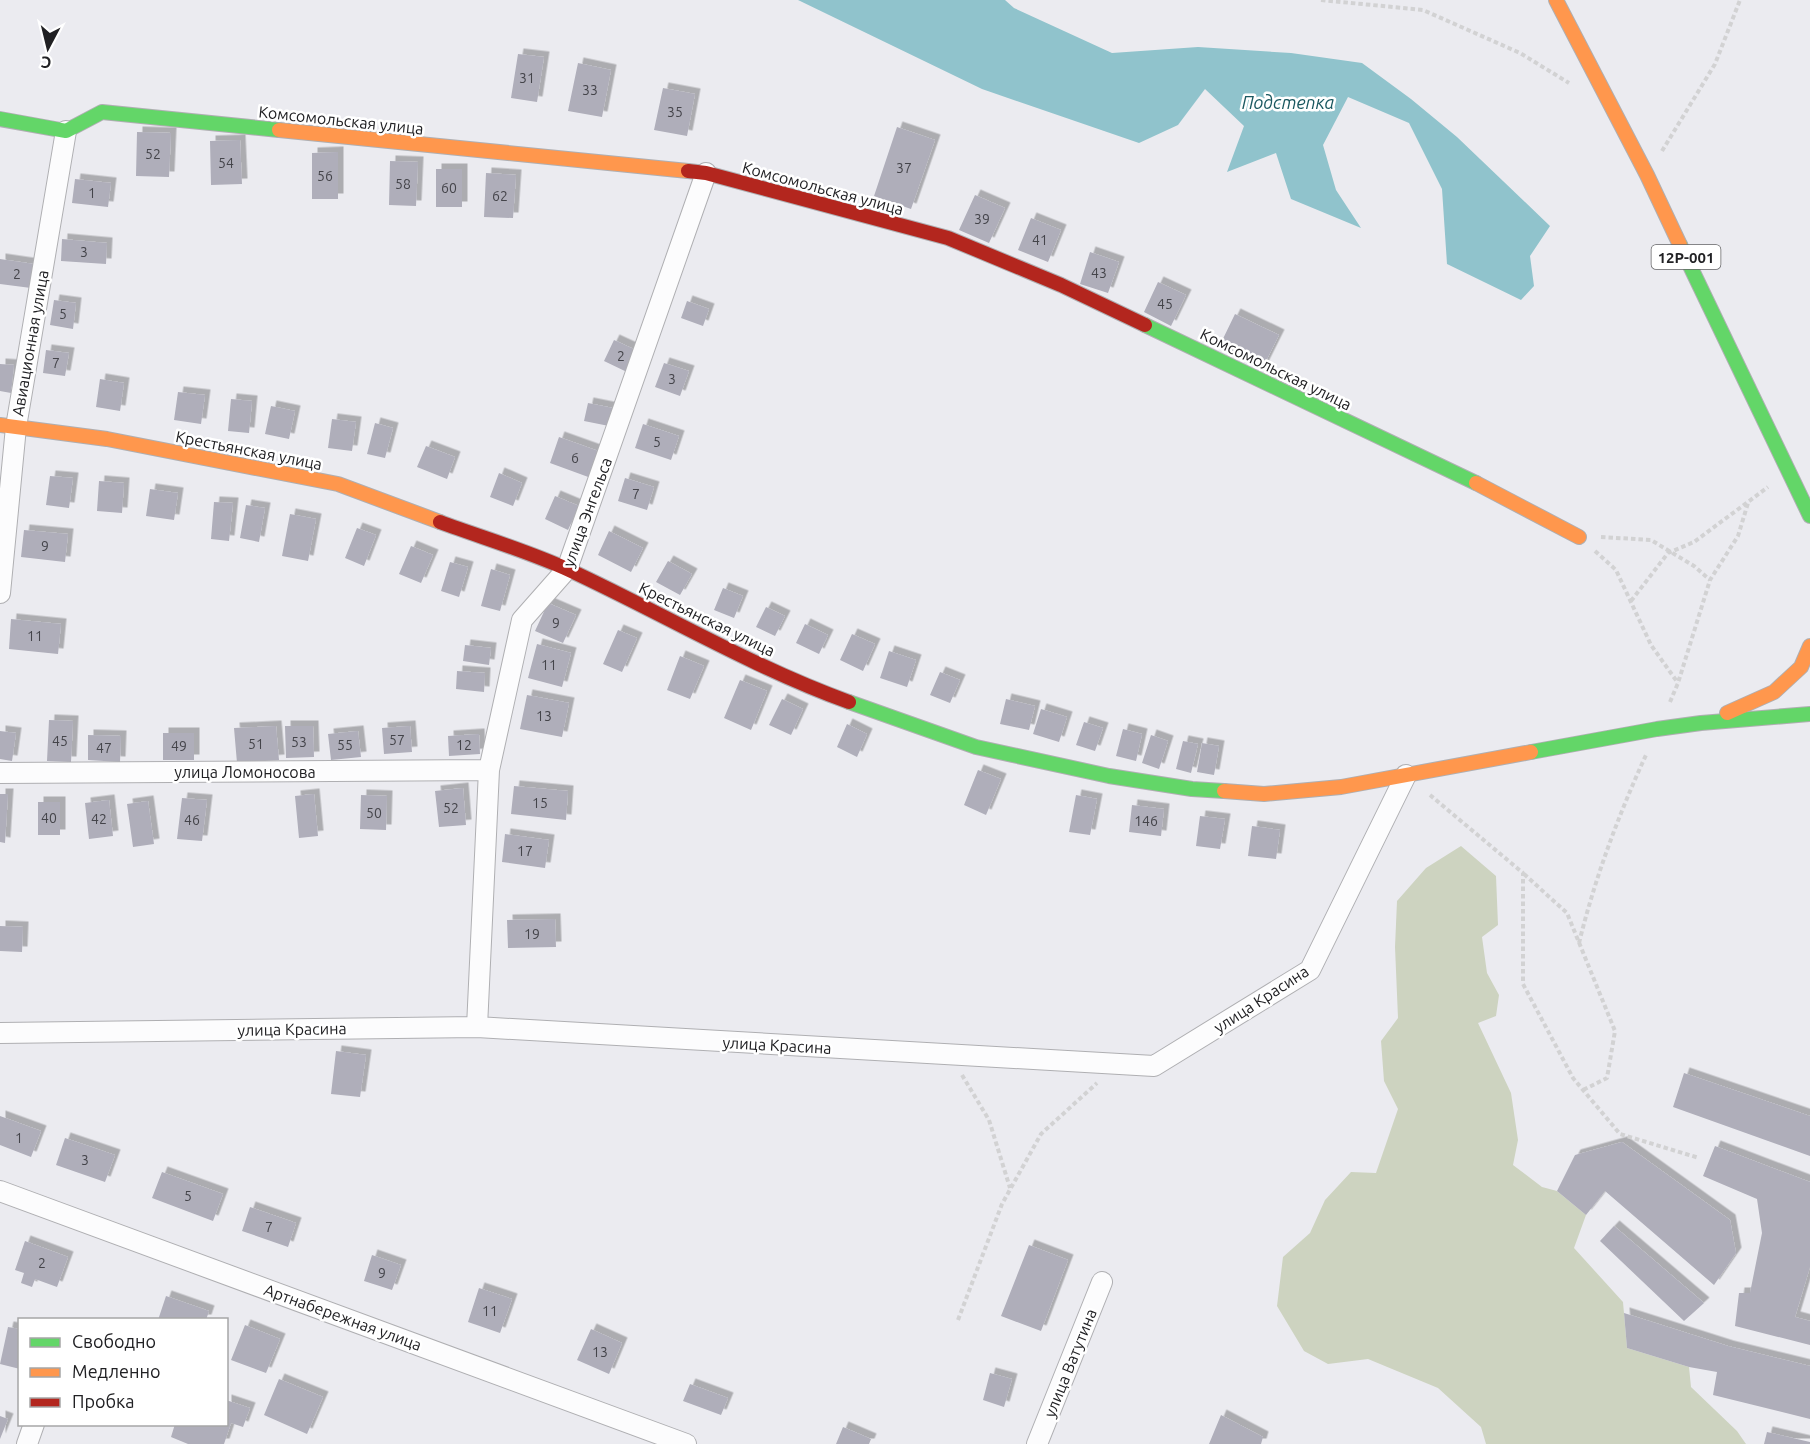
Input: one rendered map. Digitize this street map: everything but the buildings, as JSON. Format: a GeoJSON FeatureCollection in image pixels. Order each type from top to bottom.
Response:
{"type":"FeatureCollection","features":[{"type":"Feature","properties":{"kind":"street","name":"12Р-001"},"geometry":{"type":"LineString","coordinates":[[1556,0],[1647,175],[1810,516]]}},
{"type":"Feature","properties":{"kind":"street","name":"Комсомольская улица"},"geometry":{"type":"LineString","coordinates":[[66,131],[102,112],[706,173],[948,238],[1061,285],[1491,490],[1579,537]]}},
{"type":"Feature","properties":{"kind":"street"},"geometry":{"type":"LineString","coordinates":[[0,119],[66,131]]}},
{"type":"Feature","properties":{"kind":"street","name":"Авиационная улица"},"geometry":{"type":"LineString","coordinates":[[0,593],[8,426],[66,131]]}},
{"type":"Feature","properties":{"kind":"street","name":"улица Энгельса"},"geometry":{"type":"LineString","coordinates":[[477,1027],[489,770],[522,620],[567,569],[706,173]]}},
{"type":"Feature","properties":{"kind":"street","name":"Крестьянская улица"},"geometry":{"type":"LineString","coordinates":[[8,426],[107,439],[338,484],[567,569],[687,629],[820,691],[976,747],[1109,776],[1192,789],[1264,794],[1341,787],[1701,723]]}},
{"type":"Feature","properties":{"kind":"street"},"geometry":{"type":"LineString","coordinates":[[1701,723],[1737,710],[1774,692],[1801,667],[1810,646]]}},
{"type":"Feature","properties":{"kind":"street"},"geometry":{"type":"LineString","coordinates":[[1701,723],[1810,714]]}},
{"type":"Feature","properties":{"kind":"street","name":"улица Ломоносова"},"geometry":{"type":"LineString","coordinates":[[0,773],[489,770]]}},
{"type":"Feature","properties":{"kind":"street","name":"улица Красина"},"geometry":{"type":"LineString","coordinates":[[0,1033],[477,1027],[1154,1066],[1310,970],[1406,775]]}},
{"type":"Feature","properties":{"kind":"street","name":"Артнабережная улица"},"geometry":{"type":"LineString","coordinates":[[0,1191],[686,1444]]}},
{"type":"Feature","properties":{"kind":"street","name":"улица Ватутина"},"geometry":{"type":"LineString","coordinates":[[1037,1444],[1102,1282]]}},
{"type":"Feature","properties":{"kind":"street"},"geometry":{"type":"LineString","coordinates":[[27,1444],[34,1426]]}},
{"type":"Feature","properties":{"kind":"path"},"geometry":{"type":"LineString","coordinates":[[1321,0],[1423,10],[1520,53],[1576,87]]}},
{"type":"Feature","properties":{"kind":"path"},"geometry":{"type":"LineString","coordinates":[[1647,175],[1715,64],[1740,0]]}},
{"type":"Feature","properties":{"kind":"path"},"geometry":{"type":"LineString","coordinates":[[1631,602],[1668,553],[1694,542],[1748,503],[1786,469]]}},
{"type":"Feature","properties":{"kind":"path"},"geometry":{"type":"LineString","coordinates":[[1579,943],[1592,890],[1621,809],[1678,684],[1710,580],[1738,536],[1748,503]]}},
{"type":"Feature","properties":{"kind":"path"},"geometry":{"type":"LineString","coordinates":[[1579,537],[1651,540],[1668,553],[1694,566],[1710,580]]}},
{"type":"Feature","properties":{"kind":"path"},"geometry":{"type":"LineString","coordinates":[[1579,537],[1616,570],[1651,645],[1678,684]]}},
{"type":"Feature","properties":{"kind":"path"},"geometry":{"type":"LineString","coordinates":[[1406,775],[1567,913],[1615,1031],[1608,1078],[1583,1090]]}},
{"type":"Feature","properties":{"kind":"path"},"geometry":{"type":"LineString","coordinates":[[1523,873],[1522,984],[1574,1078],[1620,1134],[1699,1158]]}},
{"type":"Feature","properties":{"kind":"path"},"geometry":{"type":"LineString","coordinates":[[950,1055],[989,1120],[1011,1189]]}},
{"type":"Feature","properties":{"kind":"path"},"geometry":{"type":"LineString","coordinates":[[958,1320],[1002,1204],[1041,1134],[1118,1065]]}},
{"type":"Feature","properties":{"kind":"green space"},"geometry":{"type":"Polygon","coordinates":[[[1461,846],[1496,876],[1498,925],[1482,937],[1487,973],[1499,995],[1496,1016],[1478,1023],[1511,1093],[1518,1140],[1513,1165],[1542,1187],[1557,1191],[1586,1215],[1574,1248],[1623,1302],[1627,1348],[1689,1367],[1691,1387],[1737,1431],[1746,1444],[1486,1444],[1481,1427],[1438,1388],[1368,1359],[1328,1364],[1304,1351],[1277,1306],[1283,1257],[1310,1233],[1325,1200],[1351,1172],[1376,1173],[1398,1109],[1384,1081],[1381,1041],[1398,1018],[1395,947],[1397,901],[1426,868],[1461,846]]]}},
{"type":"Feature","properties":{"kind":"water","name":"Подстепка"},"geometry":{"type":"Polygon","coordinates":[[[798,0],[1005,0],[1014,8],[1112,53],[1198,47],[1291,53],[1362,63],[1457,137],[1550,226],[1530,256],[1534,286],[1521,300],[1447,264],[1442,189],[1409,123],[1348,97],[1323,145],[1336,190],[1361,228],[1291,199],[1276,153],[1227,172],[1244,126],[1205,89],[1178,125],[1139,143],[982,89],[798,0]]]}},
{"type":"Feature","properties":{"kind":"traffic: fast"},"geometry":{"type":"LineString","coordinates":[[0,119],[66,131],[102,112],[279,130]]}},
{"type":"Feature","properties":{"kind":"traffic: fast"},"geometry":{"type":"LineString","coordinates":[[1680,245],[1810,516]]}},
{"type":"Feature","properties":{"kind":"traffic: fast"},"geometry":{"type":"LineString","coordinates":[[1145,325],[1476,483]]}},
{"type":"Feature","properties":{"kind":"traffic: fast"},"geometry":{"type":"LineString","coordinates":[[849,702],[976,747],[1109,776],[1192,789],[1224,791]]}},
{"type":"Feature","properties":{"kind":"traffic: fast"},"geometry":{"type":"LineString","coordinates":[[1531,752],[1701,723],[1810,714]]}},
{"type":"Feature","properties":{"kind":"traffic: slow"},"geometry":{"type":"LineString","coordinates":[[1556,0],[1647,175],[1680,245]]}},
{"type":"Feature","properties":{"kind":"traffic: slow"},"geometry":{"type":"LineString","coordinates":[[279,130],[688,171]]}},
{"type":"Feature","properties":{"kind":"traffic: slow"},"geometry":{"type":"LineString","coordinates":[[0,425],[107,439],[338,484],[440,522]]}},
{"type":"Feature","properties":{"kind":"traffic: slow"},"geometry":{"type":"LineString","coordinates":[[1476,483],[1579,537]]}},
{"type":"Feature","properties":{"kind":"traffic: slow"},"geometry":{"type":"LineString","coordinates":[[1727,713],[1774,692],[1801,667],[1810,646]]}},
{"type":"Feature","properties":{"kind":"traffic: slow"},"geometry":{"type":"LineString","coordinates":[[1224,791],[1264,794],[1341,787],[1531,752]]}},
{"type":"Feature","properties":{"kind":"traffic: jam"},"geometry":{"type":"LineString","coordinates":[[688,171],[706,173],[948,238],[1061,285],[1145,325]]}},
{"type":"Feature","properties":{"kind":"traffic: jam"},"geometry":{"type":"LineString","coordinates":[[440,522],[553,563],[777,673],[849,702]]}}]}
